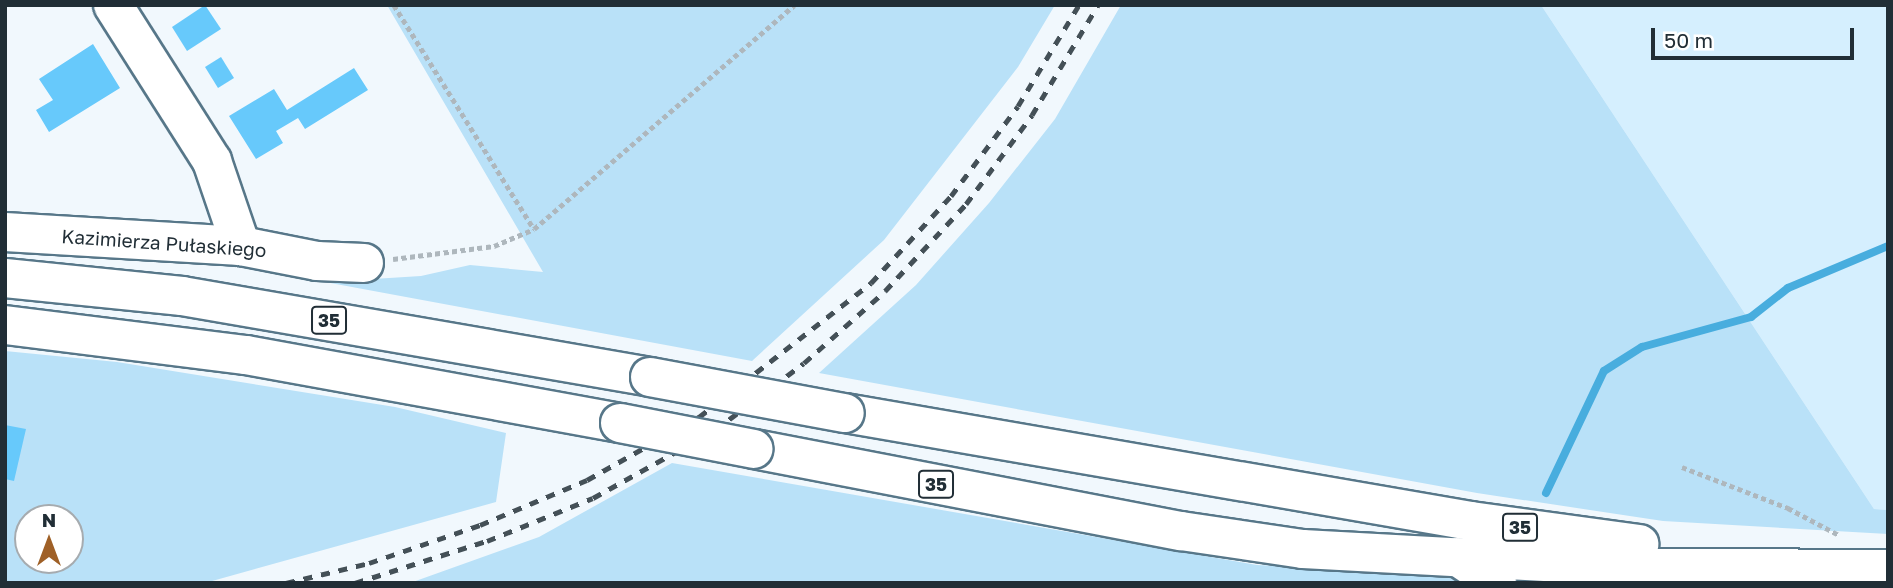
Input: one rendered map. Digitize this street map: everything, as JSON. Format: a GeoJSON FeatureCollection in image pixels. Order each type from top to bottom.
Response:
{"type":"FeatureCollection","features":[{"type":"Feature","properties":{"kind":"main road"},"geometry":{"type":"LineString","coordinates":[[113,5],[212,160],[241,246]]}},
{"type":"Feature","properties":{"kind":"main road","name":"Kazimierza Pułaskiego"},"geometry":{"type":"LineString","coordinates":[[5,232],[241,246],[317,261],[364,263]]}},
{"type":"Feature","properties":{"kind":"main road","name":"35"},"geometry":{"type":"LineString","coordinates":[[5,278],[209,300],[1189,474],[1471,521],[1870,569]]}},
{"type":"Feature","properties":{"kind":"main road","name":"35"},"geometry":{"type":"LineString","coordinates":[[5,325],[246,355],[620,423],[1117,519],[1303,549],[1651,568],[1870,569]]}},
{"type":"Feature","properties":{"kind":"main road"},"geometry":{"type":"LineString","coordinates":[[1117,519],[1187,516],[1198,491],[1189,474]]}},
{"type":"Feature","properties":{"kind":"main road"},"geometry":{"type":"LineString","coordinates":[[1458,556],[1497,583]]}},
{"type":"Feature","properties":{"kind":"path"},"geometry":{"type":"LineString","coordinates":[[394,5],[534,229]]}},
{"type":"Feature","properties":{"kind":"path"},"geometry":{"type":"LineString","coordinates":[[364,263],[494,246],[534,229],[794,5]]}},
{"type":"Feature","properties":{"kind":"path"},"geometry":{"type":"LineString","coordinates":[[1682,467],[1788,508],[1847,540],[1854,554],[1870,569]]}},
{"type":"Feature","properties":{"kind":"shaded area"},"geometry":{"type":"Polygon","coordinates":[[[387,5],[1055,5],[1018,67],[884,240],[752,361],[325,282],[421,276],[470,265],[543,272],[387,5]]]}},
{"type":"Feature","properties":{"kind":"shaded area"},"geometry":{"type":"Polygon","coordinates":[[[1121,5],[1541,5],[1874,509],[1888,510],[1888,534],[1663,521],[1477,493],[819,373],[916,285],[989,203],[1055,119],[1121,5]]]}},
{"type":"Feature","properties":{"kind":"shaded area"},"geometry":{"type":"Polygon","coordinates":[[[1541,5],[1888,5],[1888,510],[1874,509],[1541,5]]]}},
{"type":"Feature","properties":{"kind":"shaded area"},"geometry":{"type":"Polygon","coordinates":[[[5,351],[117,362],[395,407],[506,433],[496,502],[205,583],[5,583],[5,351]]]}},
{"type":"Feature","properties":{"kind":"shaded area"},"geometry":{"type":"Polygon","coordinates":[[[672,463],[1257,565],[1446,576],[1459,583],[410,583],[539,537],[672,463]]]}},
{"type":"Feature","properties":{"kind":"building"},"geometry":{"type":"Polygon","coordinates":[[[205,5],[221,29],[187,51],[172,27],[205,5]]]}},
{"type":"Feature","properties":{"kind":"building"},"geometry":{"type":"Polygon","coordinates":[[[93,44],[120,88],[49,132],[36,110],[53,100],[39,79],[93,44]]]}},
{"type":"Feature","properties":{"kind":"building"},"geometry":{"type":"Polygon","coordinates":[[[221,57],[234,78],[218,88],[205,67],[221,57]]]}},
{"type":"Feature","properties":{"kind":"building"},"geometry":{"type":"Polygon","coordinates":[[[354,68],[368,90],[305,129],[298,118],[276,131],[283,143],[256,159],[229,116],[274,89],[287,110],[354,68]]]}},
{"type":"Feature","properties":{"kind":"building"},"geometry":{"type":"Polygon","coordinates":[[[5,425],[26,429],[14,481],[5,479],[5,425]]]}},
{"type":"Feature","properties":{"kind":"waterway"},"geometry":{"type":"LineString","coordinates":[[1546,493],[1604,371],[1642,347],[1751,317],[1788,288],[1888,246]]}},
{"type":"Feature","properties":{"kind":"railway"},"geometry":{"type":"LineString","coordinates":[[286,583],[369,563],[480,525],[587,480],[699,417],[871,283],[951,196],[1018,106],[1079,5]]}},
{"type":"Feature","properties":{"kind":"railway"},"geometry":{"type":"LineString","coordinates":[[355,583],[487,541],[593,498],[715,430],[804,363],[885,291],[966,204],[1032,115],[1098,5]]}}]}
